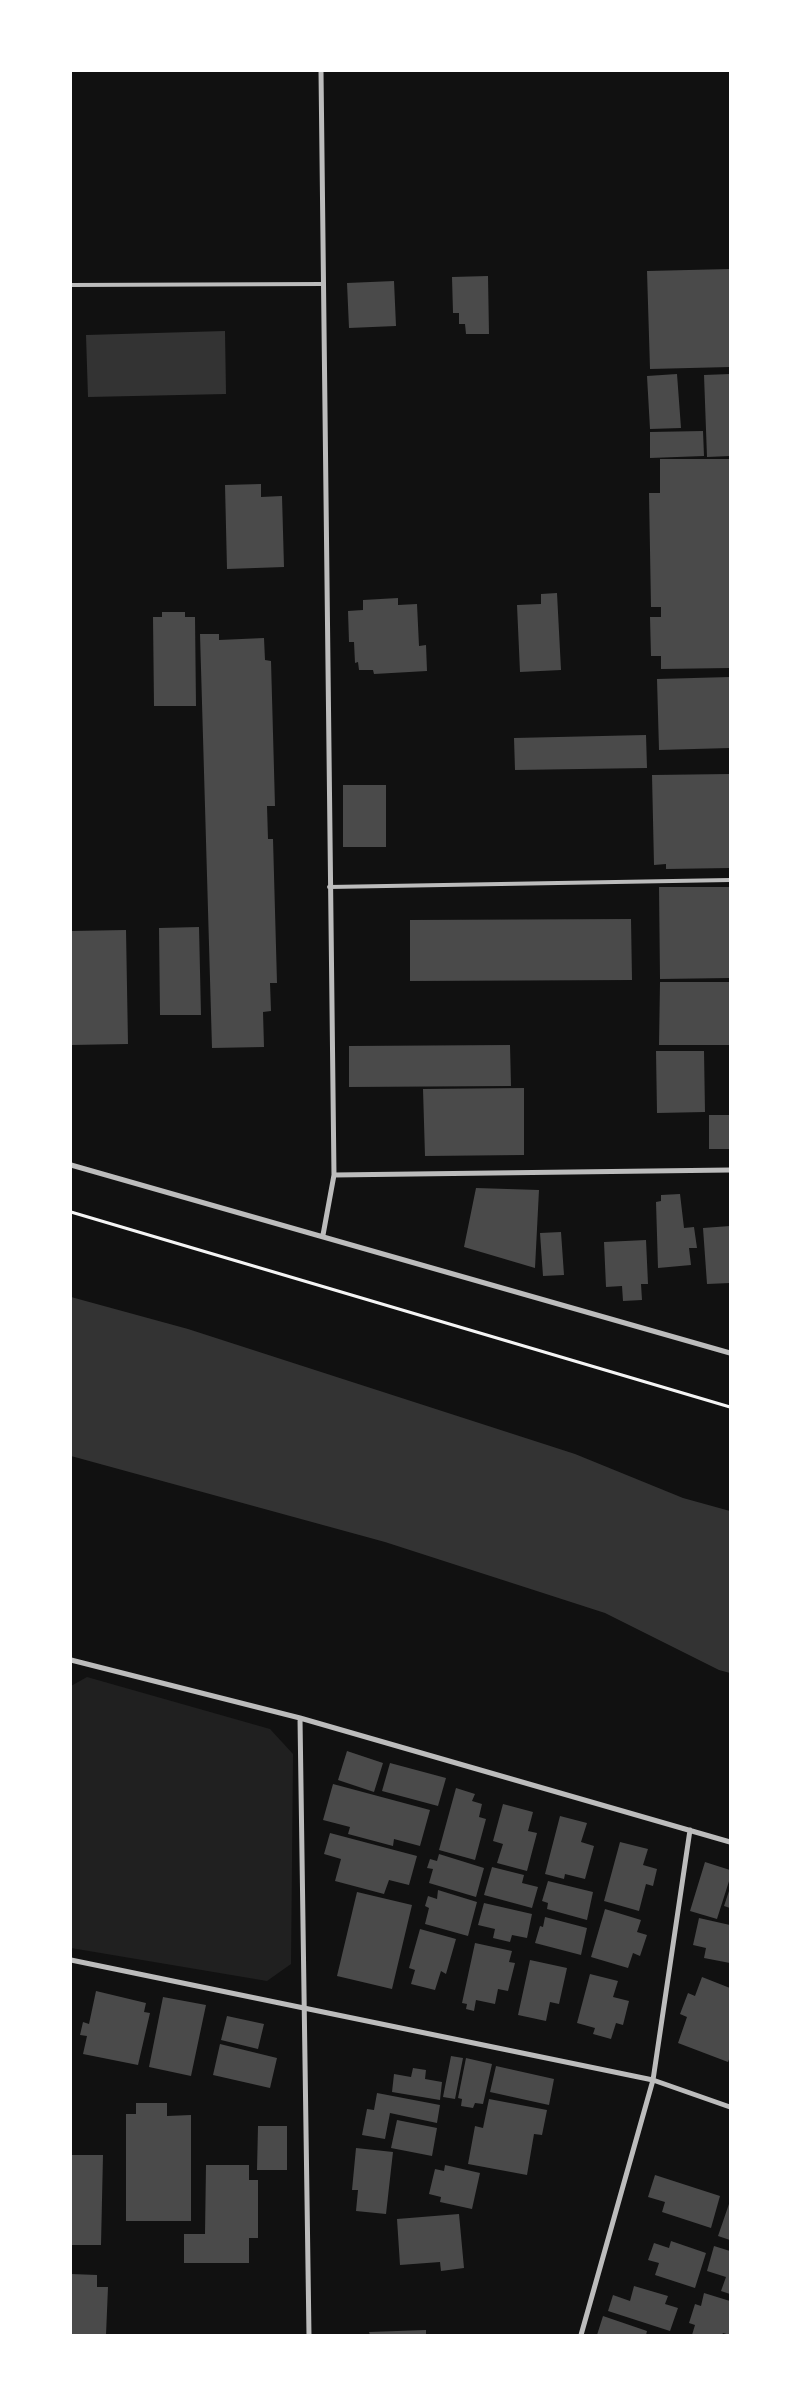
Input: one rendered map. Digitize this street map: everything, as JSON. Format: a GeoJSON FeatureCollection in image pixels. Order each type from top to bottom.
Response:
{"type":"FeatureCollection","features":[{"type":"Feature","properties":{"kind":"street"},"geometry":{"type":"LineString","coordinates":[[321,71],[329,887],[334,1176],[323,1235]]}},
{"type":"Feature","properties":{"kind":"street"},"geometry":{"type":"LineString","coordinates":[[71,1165],[323,1235],[730,1353]]}},
{"type":"Feature","properties":{"kind":"street"},"geometry":{"type":"LineString","coordinates":[[334,1176],[730,1170]]}},
{"type":"Feature","properties":{"kind":"street"},"geometry":{"type":"LineString","coordinates":[[71,1660],[300,1718],[730,1842]]}},
{"type":"Feature","properties":{"kind":"street"},"geometry":{"type":"LineString","coordinates":[[300,1718],[309,2335]]}},
{"type":"Feature","properties":{"kind":"street"},"geometry":{"type":"LineString","coordinates":[[581,2335],[653,2080],[690,1830]]}},
{"type":"Feature","properties":{"kind":"street"},"geometry":{"type":"LineString","coordinates":[[71,1960],[653,2080],[730,2107]]}},
{"type":"Feature","properties":{"kind":"lane"},"geometry":{"type":"LineString","coordinates":[[71,285],[323,284]]}},
{"type":"Feature","properties":{"kind":"lane"},"geometry":{"type":"LineString","coordinates":[[329,887],[730,880]]}},
{"type":"Feature","properties":{"kind":"path"},"geometry":{"type":"LineString","coordinates":[[71,1212],[730,1407]]}},
{"type":"Feature","properties":{"kind":"shaded area"},"geometry":{"type":"Polygon","coordinates":[[[225,331],[226,394],[88,397],[86,335],[225,331]]]}},
{"type":"Feature","properties":{"kind":"shaded area"},"geometry":{"type":"Polygon","coordinates":[[[71,1297],[188,1329],[575,1454],[683,1498],[730,1511],[730,1673],[719,1670],[605,1613],[385,1542],[71,1456],[71,1297]]]}},
{"type":"Feature","properties":{"kind":"shaded area"},"geometry":{"type":"Polygon","coordinates":[[[87,1677],[270,1729],[293,1754],[291,1964],[267,1981],[71,1948],[71,1686],[87,1677]]]}},
{"type":"Feature","properties":{"kind":"building"},"geometry":{"type":"Polygon","coordinates":[[[730,269],[730,367],[650,369],[647,271],[730,269]]]}},
{"type":"Feature","properties":{"kind":"building"},"geometry":{"type":"Polygon","coordinates":[[[488,276],[489,334],[466,334],[465,324],[459,324],[459,313],[453,313],[452,277],[488,276]]]}},
{"type":"Feature","properties":{"kind":"building"},"geometry":{"type":"Polygon","coordinates":[[[394,281],[396,326],[349,328],[347,283],[394,281]]]}},
{"type":"Feature","properties":{"kind":"building"},"geometry":{"type":"Polygon","coordinates":[[[677,374],[681,428],[650,429],[647,376],[677,374]]]}},
{"type":"Feature","properties":{"kind":"building"},"geometry":{"type":"Polygon","coordinates":[[[730,374],[730,456],[707,457],[704,375],[730,374]]]}},
{"type":"Feature","properties":{"kind":"building"},"geometry":{"type":"Polygon","coordinates":[[[703,431],[704,456],[650,458],[650,432],[703,431]]]}},
{"type":"Feature","properties":{"kind":"building"},"geometry":{"type":"Polygon","coordinates":[[[660,459],[730,459],[730,668],[661,669],[661,656],[651,656],[650,617],[661,617],[661,607],[651,607],[649,493],[660,493],[660,459]]]}},
{"type":"Feature","properties":{"kind":"building"},"geometry":{"type":"Polygon","coordinates":[[[261,484],[261,497],[282,496],[284,567],[227,569],[225,485],[261,484]]]}},
{"type":"Feature","properties":{"kind":"building"},"geometry":{"type":"Polygon","coordinates":[[[557,593],[561,670],[520,672],[517,605],[541,604],[541,594],[557,593]]]}},
{"type":"Feature","properties":{"kind":"building"},"geometry":{"type":"Polygon","coordinates":[[[398,598],[398,605],[417,604],[419,646],[426,645],[427,671],[374,674],[373,670],[359,670],[358,662],[355,663],[354,642],[349,642],[348,611],[363,610],[363,600],[398,598]]]}},
{"type":"Feature","properties":{"kind":"building"},"geometry":{"type":"Polygon","coordinates":[[[162,612],[185,612],[185,617],[195,617],[196,706],[154,706],[153,617],[162,617],[162,612]]]}},
{"type":"Feature","properties":{"kind":"building"},"geometry":{"type":"Polygon","coordinates":[[[200,634],[219,634],[219,640],[264,638],[265,660],[271,661],[275,806],[267,806],[268,839],[273,839],[277,983],[270,983],[271,1011],[263,1012],[264,1047],[212,1048],[200,634]]]}},
{"type":"Feature","properties":{"kind":"building"},"geometry":{"type":"Polygon","coordinates":[[[730,677],[730,748],[659,750],[657,679],[730,677]]]}},
{"type":"Feature","properties":{"kind":"building"},"geometry":{"type":"Polygon","coordinates":[[[646,735],[647,768],[515,770],[514,738],[646,735]]]}},
{"type":"Feature","properties":{"kind":"building"},"geometry":{"type":"Polygon","coordinates":[[[730,774],[730,868],[666,869],[666,864],[654,865],[652,775],[730,774]]]}},
{"type":"Feature","properties":{"kind":"building"},"geometry":{"type":"Polygon","coordinates":[[[343,785],[386,785],[386,847],[343,847],[343,785]]]}},
{"type":"Feature","properties":{"kind":"building"},"geometry":{"type":"Polygon","coordinates":[[[659,887],[730,887],[730,978],[660,979],[659,887]]]}},
{"type":"Feature","properties":{"kind":"building"},"geometry":{"type":"Polygon","coordinates":[[[631,919],[632,980],[410,981],[410,920],[631,919]]]}},
{"type":"Feature","properties":{"kind":"building"},"geometry":{"type":"Polygon","coordinates":[[[199,927],[201,1015],[160,1015],[159,928],[199,927]]]}},
{"type":"Feature","properties":{"kind":"building"},"geometry":{"type":"Polygon","coordinates":[[[126,930],[128,1044],[71,1045],[71,931],[126,930]]]}},
{"type":"Feature","properties":{"kind":"building"},"geometry":{"type":"Polygon","coordinates":[[[660,982],[730,982],[730,1045],[659,1045],[660,982]]]}},
{"type":"Feature","properties":{"kind":"building"},"geometry":{"type":"Polygon","coordinates":[[[510,1045],[511,1086],[349,1087],[349,1046],[510,1045]]]}},
{"type":"Feature","properties":{"kind":"building"},"geometry":{"type":"Polygon","coordinates":[[[656,1051],[704,1051],[705,1112],[657,1113],[656,1051]]]}},
{"type":"Feature","properties":{"kind":"building"},"geometry":{"type":"Polygon","coordinates":[[[524,1088],[524,1155],[425,1156],[423,1089],[524,1088]]]}},
{"type":"Feature","properties":{"kind":"building"},"geometry":{"type":"Polygon","coordinates":[[[709,1115],[730,1115],[730,1149],[709,1149],[709,1115]]]}},
{"type":"Feature","properties":{"kind":"building"},"geometry":{"type":"Polygon","coordinates":[[[476,1188],[539,1190],[535,1268],[464,1247],[476,1188]]]}},
{"type":"Feature","properties":{"kind":"building"},"geometry":{"type":"Polygon","coordinates":[[[680,1194],[684,1228],[694,1227],[697,1248],[689,1248],[691,1265],[658,1268],[656,1202],[661,1201],[661,1195],[680,1194]]]}},
{"type":"Feature","properties":{"kind":"building"},"geometry":{"type":"Polygon","coordinates":[[[730,1226],[730,1283],[707,1284],[703,1228],[730,1226]]]}},
{"type":"Feature","properties":{"kind":"building"},"geometry":{"type":"Polygon","coordinates":[[[561,1232],[564,1275],[543,1276],[540,1233],[561,1232]]]}},
{"type":"Feature","properties":{"kind":"building"},"geometry":{"type":"Polygon","coordinates":[[[646,1240],[648,1284],[641,1284],[642,1300],[623,1301],[622,1286],[606,1287],[604,1242],[646,1240]]]}},
{"type":"Feature","properties":{"kind":"building"},"geometry":{"type":"Polygon","coordinates":[[[347,1751],[383,1763],[374,1792],[338,1780],[347,1751]]]}},
{"type":"Feature","properties":{"kind":"building"},"geometry":{"type":"Polygon","coordinates":[[[390,1763],[446,1778],[438,1806],[382,1791],[390,1763]]]}},
{"type":"Feature","properties":{"kind":"building"},"geometry":{"type":"Polygon","coordinates":[[[333,1784],[430,1810],[420,1846],[394,1839],[393,1846],[348,1834],[350,1827],[323,1820],[333,1784]]]}},
{"type":"Feature","properties":{"kind":"building"},"geometry":{"type":"Polygon","coordinates":[[[456,1788],[475,1794],[472,1801],[482,1804],[479,1817],[486,1819],[475,1860],[439,1850],[456,1788]]]}},
{"type":"Feature","properties":{"kind":"building"},"geometry":{"type":"Polygon","coordinates":[[[503,1804],[533,1812],[528,1831],[537,1833],[527,1871],[497,1863],[503,1844],[493,1841],[503,1804]]]}},
{"type":"Feature","properties":{"kind":"building"},"geometry":{"type":"Polygon","coordinates":[[[560,1816],[587,1823],[581,1842],[594,1846],[585,1879],[565,1874],[564,1879],[545,1874],[560,1816]]]}},
{"type":"Feature","properties":{"kind":"building"},"geometry":{"type":"Polygon","coordinates":[[[330,1833],[417,1856],[409,1885],[389,1880],[384,1894],[335,1881],[341,1859],[324,1854],[330,1833]]]}},
{"type":"Feature","properties":{"kind":"building"},"geometry":{"type":"Polygon","coordinates":[[[620,1842],[648,1849],[643,1865],[657,1869],[653,1886],[646,1884],[639,1911],[604,1901],[620,1842]]]}},
{"type":"Feature","properties":{"kind":"building"},"geometry":{"type":"Polygon","coordinates":[[[439,1854],[484,1868],[476,1897],[429,1883],[433,1869],[427,1868],[430,1859],[437,1861],[439,1854]]]}},
{"type":"Feature","properties":{"kind":"building"},"geometry":{"type":"Polygon","coordinates":[[[705,1862],[730,1870],[730,1878],[717,1919],[690,1911],[705,1862]]]}},
{"type":"Feature","properties":{"kind":"building"},"geometry":{"type":"Polygon","coordinates":[[[492,1867],[524,1875],[522,1883],[538,1887],[532,1908],[484,1895],[492,1867]]]}},
{"type":"Feature","properties":{"kind":"building"},"geometry":{"type":"Polygon","coordinates":[[[548,1881],[593,1892],[587,1920],[547,1909],[548,1903],[542,1901],[548,1881]]]}},
{"type":"Feature","properties":{"kind":"building"},"geometry":{"type":"Polygon","coordinates":[[[438,1890],[477,1902],[468,1936],[425,1924],[429,1908],[425,1906],[428,1896],[437,1899],[438,1890]]]}},
{"type":"Feature","properties":{"kind":"building"},"geometry":{"type":"Polygon","coordinates":[[[730,1891],[730,1908],[724,1906],[730,1891]]]}},
{"type":"Feature","properties":{"kind":"building"},"geometry":{"type":"Polygon","coordinates":[[[357,1892],[412,1905],[392,1989],[337,1976],[357,1892]]]}},
{"type":"Feature","properties":{"kind":"building"},"geometry":{"type":"Polygon","coordinates":[[[484,1903],[532,1914],[527,1938],[512,1935],[510,1942],[493,1938],[495,1929],[478,1925],[484,1903]]]}},
{"type":"Feature","properties":{"kind":"building"},"geometry":{"type":"Polygon","coordinates":[[[605,1909],[641,1920],[637,1932],[647,1935],[640,1956],[633,1953],[628,1968],[591,1957],[605,1909]]]}},
{"type":"Feature","properties":{"kind":"building"},"geometry":{"type":"Polygon","coordinates":[[[545,1917],[587,1928],[581,1955],[535,1943],[540,1926],[543,1927],[545,1917]]]}},
{"type":"Feature","properties":{"kind":"building"},"geometry":{"type":"Polygon","coordinates":[[[699,1918],[730,1925],[730,1963],[704,1958],[706,1948],[693,1945],[699,1918]]]}},
{"type":"Feature","properties":{"kind":"building"},"geometry":{"type":"Polygon","coordinates":[[[420,1929],[456,1939],[446,1974],[441,1971],[435,1990],[411,1984],[415,1970],[409,1968],[420,1929]]]}},
{"type":"Feature","properties":{"kind":"building"},"geometry":{"type":"Polygon","coordinates":[[[475,1943],[512,1951],[509,1962],[515,1963],[508,1991],[498,1989],[495,2004],[476,2000],[474,2011],[466,2009],[467,2004],[462,2003],[475,1943]]]}},
{"type":"Feature","properties":{"kind":"building"},"geometry":{"type":"Polygon","coordinates":[[[530,1960],[567,1968],[559,2004],[550,2002],[546,2021],[518,2015],[530,1960]]]}},
{"type":"Feature","properties":{"kind":"building"},"geometry":{"type":"Polygon","coordinates":[[[590,1974],[618,1981],[613,1997],[629,2001],[623,2025],[616,2023],[611,2039],[593,2034],[595,2028],[577,2023],[590,1974]]]}},
{"type":"Feature","properties":{"kind":"building"},"geometry":{"type":"Polygon","coordinates":[[[702,1977],[730,1988],[730,2057],[728,2062],[678,2043],[687,2017],[680,2014],[688,1993],[695,1996],[702,1977]]]}},
{"type":"Feature","properties":{"kind":"building"},"geometry":{"type":"Polygon","coordinates":[[[96,1991],[146,2003],[144,2012],[150,2013],[138,2065],[83,2054],[87,2036],[80,2035],[83,2022],[89,2024],[96,1991]]]}},
{"type":"Feature","properties":{"kind":"building"},"geometry":{"type":"Polygon","coordinates":[[[163,1997],[206,2005],[191,2076],[149,2067],[163,1997]]]}},
{"type":"Feature","properties":{"kind":"building"},"geometry":{"type":"Polygon","coordinates":[[[227,2016],[264,2024],[258,2049],[221,2040],[227,2016]]]}},
{"type":"Feature","properties":{"kind":"building"},"geometry":{"type":"Polygon","coordinates":[[[220,2044],[277,2058],[270,2088],[213,2075],[220,2044]]]}},
{"type":"Feature","properties":{"kind":"building"},"geometry":{"type":"Polygon","coordinates":[[[451,2056],[463,2058],[455,2099],[443,2097],[451,2056]]]}},
{"type":"Feature","properties":{"kind":"building"},"geometry":{"type":"Polygon","coordinates":[[[466,2058],[492,2064],[483,2104],[475,2103],[473,2108],[461,2106],[462,2099],[458,2098],[466,2058]]]}},
{"type":"Feature","properties":{"kind":"building"},"geometry":{"type":"Polygon","coordinates":[[[496,2066],[554,2079],[549,2105],[490,2092],[496,2066]]]}},
{"type":"Feature","properties":{"kind":"building"},"geometry":{"type":"Polygon","coordinates":[[[413,2068],[426,2070],[425,2079],[442,2082],[440,2100],[392,2092],[394,2074],[411,2077],[413,2068]]]}},
{"type":"Feature","properties":{"kind":"building"},"geometry":{"type":"Polygon","coordinates":[[[377,2093],[440,2105],[437,2123],[390,2113],[385,2139],[362,2135],[367,2109],[374,2110],[377,2093]]]}},
{"type":"Feature","properties":{"kind":"building"},"geometry":{"type":"Polygon","coordinates":[[[489,2099],[547,2110],[542,2135],[534,2134],[527,2175],[468,2164],[475,2126],[483,2128],[489,2099]]]}},
{"type":"Feature","properties":{"kind":"building"},"geometry":{"type":"Polygon","coordinates":[[[136,2103],[167,2103],[167,2116],[191,2115],[191,2221],[126,2221],[126,2114],[136,2114],[136,2103]]]}},
{"type":"Feature","properties":{"kind":"building"},"geometry":{"type":"Polygon","coordinates":[[[397,2120],[437,2128],[432,2156],[391,2148],[397,2120]]]}},
{"type":"Feature","properties":{"kind":"building"},"geometry":{"type":"Polygon","coordinates":[[[258,2126],[287,2126],[287,2170],[257,2170],[258,2126]]]}},
{"type":"Feature","properties":{"kind":"building"},"geometry":{"type":"Polygon","coordinates":[[[356,2148],[393,2152],[386,2214],[356,2211],[358,2190],[352,2190],[356,2148]]]}},
{"type":"Feature","properties":{"kind":"building"},"geometry":{"type":"Polygon","coordinates":[[[71,2155],[103,2155],[101,2245],[71,2245],[71,2155]]]}},
{"type":"Feature","properties":{"kind":"building"},"geometry":{"type":"Polygon","coordinates":[[[206,2165],[249,2165],[249,2180],[258,2180],[258,2238],[249,2238],[249,2263],[184,2263],[184,2234],[205,2234],[206,2165]]]}},
{"type":"Feature","properties":{"kind":"building"},"geometry":{"type":"Polygon","coordinates":[[[445,2165],[480,2173],[472,2209],[440,2202],[441,2197],[429,2194],[435,2169],[444,2171],[445,2165]]]}},
{"type":"Feature","properties":{"kind":"building"},"geometry":{"type":"Polygon","coordinates":[[[655,2175],[720,2196],[711,2228],[662,2212],[665,2202],[648,2197],[655,2175]]]}},
{"type":"Feature","properties":{"kind":"building"},"geometry":{"type":"Polygon","coordinates":[[[730,2201],[730,2240],[718,2236],[730,2201]]]}},
{"type":"Feature","properties":{"kind":"building"},"geometry":{"type":"Polygon","coordinates":[[[459,2214],[464,2268],[441,2271],[440,2262],[400,2265],[397,2219],[459,2214]]]}},
{"type":"Feature","properties":{"kind":"building"},"geometry":{"type":"Polygon","coordinates":[[[671,2241],[706,2253],[695,2288],[655,2275],[659,2263],[648,2260],[654,2243],[669,2248],[671,2241]]]}},
{"type":"Feature","properties":{"kind":"building"},"geometry":{"type":"Polygon","coordinates":[[[714,2246],[730,2251],[730,2294],[721,2291],[726,2277],[707,2271],[714,2246]]]}},
{"type":"Feature","properties":{"kind":"building"},"geometry":{"type":"Polygon","coordinates":[[[71,2274],[97,2275],[97,2287],[108,2287],[106,2335],[71,2335],[71,2274]]]}},
{"type":"Feature","properties":{"kind":"building"},"geometry":{"type":"Polygon","coordinates":[[[634,2286],[668,2296],[665,2304],[678,2308],[670,2331],[608,2311],[613,2295],[630,2301],[634,2286]]]}},
{"type":"Feature","properties":{"kind":"building"},"geometry":{"type":"Polygon","coordinates":[[[704,2293],[730,2301],[730,2335],[723,2333],[722,2335],[692,2335],[695,2325],[689,2323],[695,2304],[701,2306],[704,2293]]]}},
{"type":"Feature","properties":{"kind":"building"},"geometry":{"type":"Polygon","coordinates":[[[603,2316],[647,2331],[646,2335],[597,2335],[603,2316]]]}},
{"type":"Feature","properties":{"kind":"building"},"geometry":{"type":"Polygon","coordinates":[[[426,2330],[426,2335],[370,2335],[369,2332],[426,2330]]]}}]}
